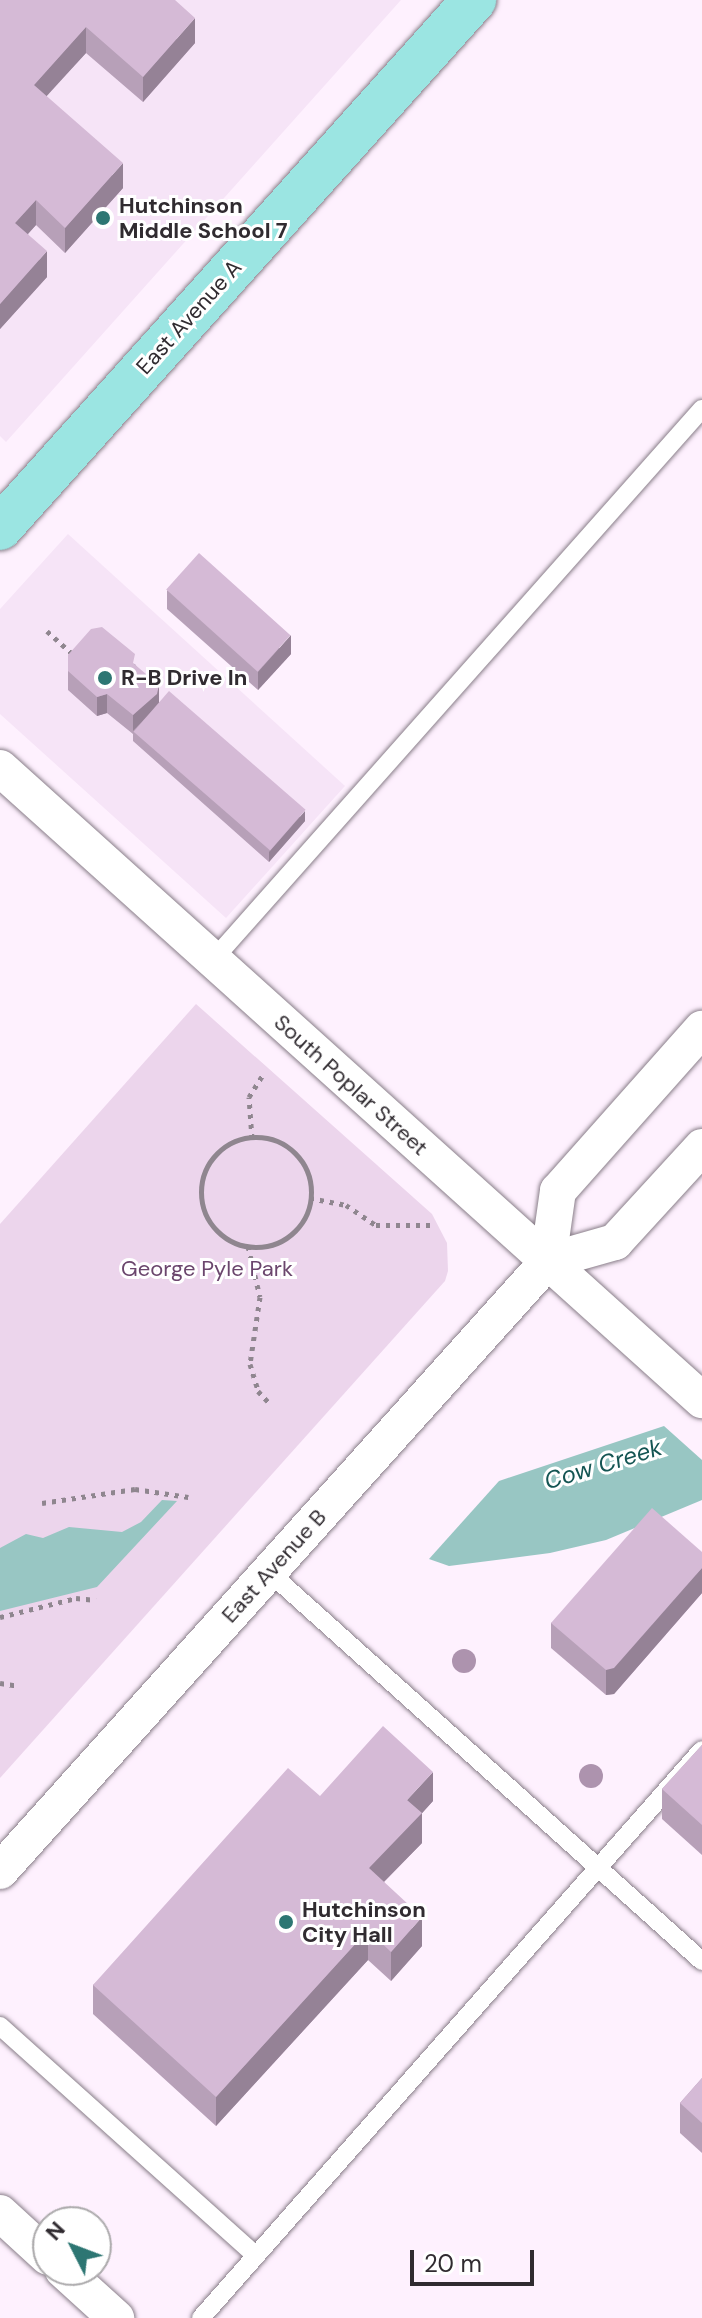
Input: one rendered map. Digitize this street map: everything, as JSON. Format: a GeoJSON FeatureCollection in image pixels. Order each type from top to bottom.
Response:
{"type":"FeatureCollection","features":[{"type":"Feature","properties":{"kind":"main road","name":"East Avenue A"},"geometry":{"type":"LineString","coordinates":[[0,528],[474,0]]}},
{"type":"Feature","properties":{"kind":"street","name":"South Poplar Street"},"geometry":{"type":"LineString","coordinates":[[0,768],[697,1396]]}},
{"type":"Feature","properties":{"kind":"street"},"geometry":{"type":"LineString","coordinates":[[702,1029],[558,1191],[548,1261],[615,1242],[702,1147]]}},
{"type":"Feature","properties":{"kind":"street","name":"East Avenue B"},"geometry":{"type":"LineString","coordinates":[[0,1871],[548,1261]]}},
{"type":"Feature","properties":{"kind":"street"},"geometry":{"type":"LineString","coordinates":[[0,2213],[32,2242]]}},
{"type":"Feature","properties":{"kind":"street"},"geometry":{"type":"LineString","coordinates":[[81,2286],[116,2318]]}},
{"type":"Feature","properties":{"kind":"lane"},"geometry":{"type":"LineString","coordinates":[[212,961],[702,409]]}},
{"type":"Feature","properties":{"kind":"lane"},"geometry":{"type":"LineString","coordinates":[[269,1572],[702,1961]]}},
{"type":"Feature","properties":{"kind":"lane"},"geometry":{"type":"LineString","coordinates":[[201,2318],[702,1750]]}},
{"type":"Feature","properties":{"kind":"lane"},"geometry":{"type":"LineString","coordinates":[[0,2026],[256,2256]]}},
{"type":"Feature","properties":{"kind":"path"},"geometry":{"type":"LineString","coordinates":[[47,631],[80,660]]}},
{"type":"Feature","properties":{"kind":"path"},"geometry":{"type":"LineString","coordinates":[[252,1138],[249,1097],[264,1073]]}},
{"type":"Feature","properties":{"kind":"path"},"geometry":{"type":"LineString","coordinates":[[252,1138],[282,1144],[297,1155],[306,1171],[310,1198],[301,1222],[289,1236],[273,1245],[248,1246],[221,1235],[208,1221],[201,1186],[216,1154],[252,1138]]}},
{"type":"Feature","properties":{"kind":"path"},"geometry":{"type":"LineString","coordinates":[[310,1198],[333,1200],[376,1225],[430,1225]]}},
{"type":"Feature","properties":{"kind":"path"},"geometry":{"type":"LineString","coordinates":[[248,1246],[260,1297],[250,1364],[258,1391],[270,1404]]}},
{"type":"Feature","properties":{"kind":"path"},"geometry":{"type":"LineString","coordinates":[[42,1503],[135,1489],[188,1497]]}},
{"type":"Feature","properties":{"kind":"path"},"geometry":{"type":"LineString","coordinates":[[0,1617],[76,1598],[96,1600]]}},
{"type":"Feature","properties":{"kind":"path"},"geometry":{"type":"LineString","coordinates":[[0,1683],[18,1686]]}},
{"type":"Feature","properties":{"kind":"shaded area","name":"Hutchinson Middle School 7"},"geometry":{"type":"Polygon","coordinates":[[[0,0],[401,0],[6,442],[0,436],[0,0]]]}},
{"type":"Feature","properties":{"kind":"shaded area"},"geometry":{"type":"Polygon","coordinates":[[[68,534],[345,786],[226,918],[0,714],[0,609],[68,534]]]}},
{"type":"Feature","properties":{"kind":"green space","name":"George Pyle Park"},"geometry":{"type":"Polygon","coordinates":[[[196,1004],[432,1214],[447,1243],[448,1271],[445,1281],[0,1778],[0,1224],[196,1004]]]}},
{"type":"Feature","properties":{"kind":"water","name":"Cow Creek"},"geometry":{"type":"Polygon","coordinates":[[[664,1426],[702,1460],[702,1500],[606,1540],[550,1553],[449,1566],[429,1559],[499,1481],[664,1426]]]}},
{"type":"Feature","properties":{"kind":"water"},"geometry":{"type":"Polygon","coordinates":[[[162,1500],[177,1501],[97,1587],[0,1611],[0,1548],[26,1534],[43,1538],[69,1527],[122,1532],[141,1522],[162,1500]]]}},
{"type":"Feature","properties":{"kind":"building"},"geometry":{"type":"Polygon","coordinates":[[[0,0],[175,0],[195,18],[143,77],[86,27],[34,85],[123,163],[65,228],[36,200],[15,223],[47,251],[0,304],[0,0]]]}},
{"type":"Feature","properties":{"kind":"building"},"geometry":{"type":"Polygon","coordinates":[[[199,553],[290,635],[258,672],[166,589],[199,553]]]}},
{"type":"Feature","properties":{"kind":"building"},"geometry":{"type":"Polygon","coordinates":[[[102,627],[135,654],[133,663],[159,685],[157,694],[133,715],[107,694],[97,697],[68,671],[68,655],[91,629],[102,627]]]}},
{"type":"Feature","properties":{"kind":"building"},"geometry":{"type":"Polygon","coordinates":[[[169,691],[306,810],[270,851],[134,732],[169,691]]]}},
{"type":"Feature","properties":{"kind":"building"},"geometry":{"type":"Polygon","coordinates":[[[652,1508],[702,1552],[702,1568],[614,1668],[606,1670],[551,1623],[652,1508]]]}},
{"type":"Feature","properties":{"kind":"building","name":"Hutchinson City Hall"},"geometry":{"type":"Polygon","coordinates":[[[383,1726],[433,1772],[407,1800],[422,1813],[369,1868],[422,1917],[391,1952],[368,1930],[216,2097],[93,1985],[288,1768],[320,1796],[383,1726]]]}},
{"type":"Feature","properties":{"kind":"building"},"geometry":{"type":"Polygon","coordinates":[[[702,1745],[702,1825],[662,1789],[702,1745]]]}},
{"type":"Feature","properties":{"kind":"building"},"geometry":{"type":"Polygon","coordinates":[[[702,2078],[702,2123],[680,2103],[702,2078]]]}},
{"type":"Feature","properties":{"kind":"place","name":"Hutchinson Middle School 7"},"geometry":{"type":"Point","coordinates":[103,218]}},
{"type":"Feature","properties":{"kind":"place","name":"R-B Drive In"},"geometry":{"type":"Point","coordinates":[105,678]}},
{"type":"Feature","properties":{"kind":"place","name":"Hutchinson City Hall"},"geometry":{"type":"Point","coordinates":[286,1922]}}]}
